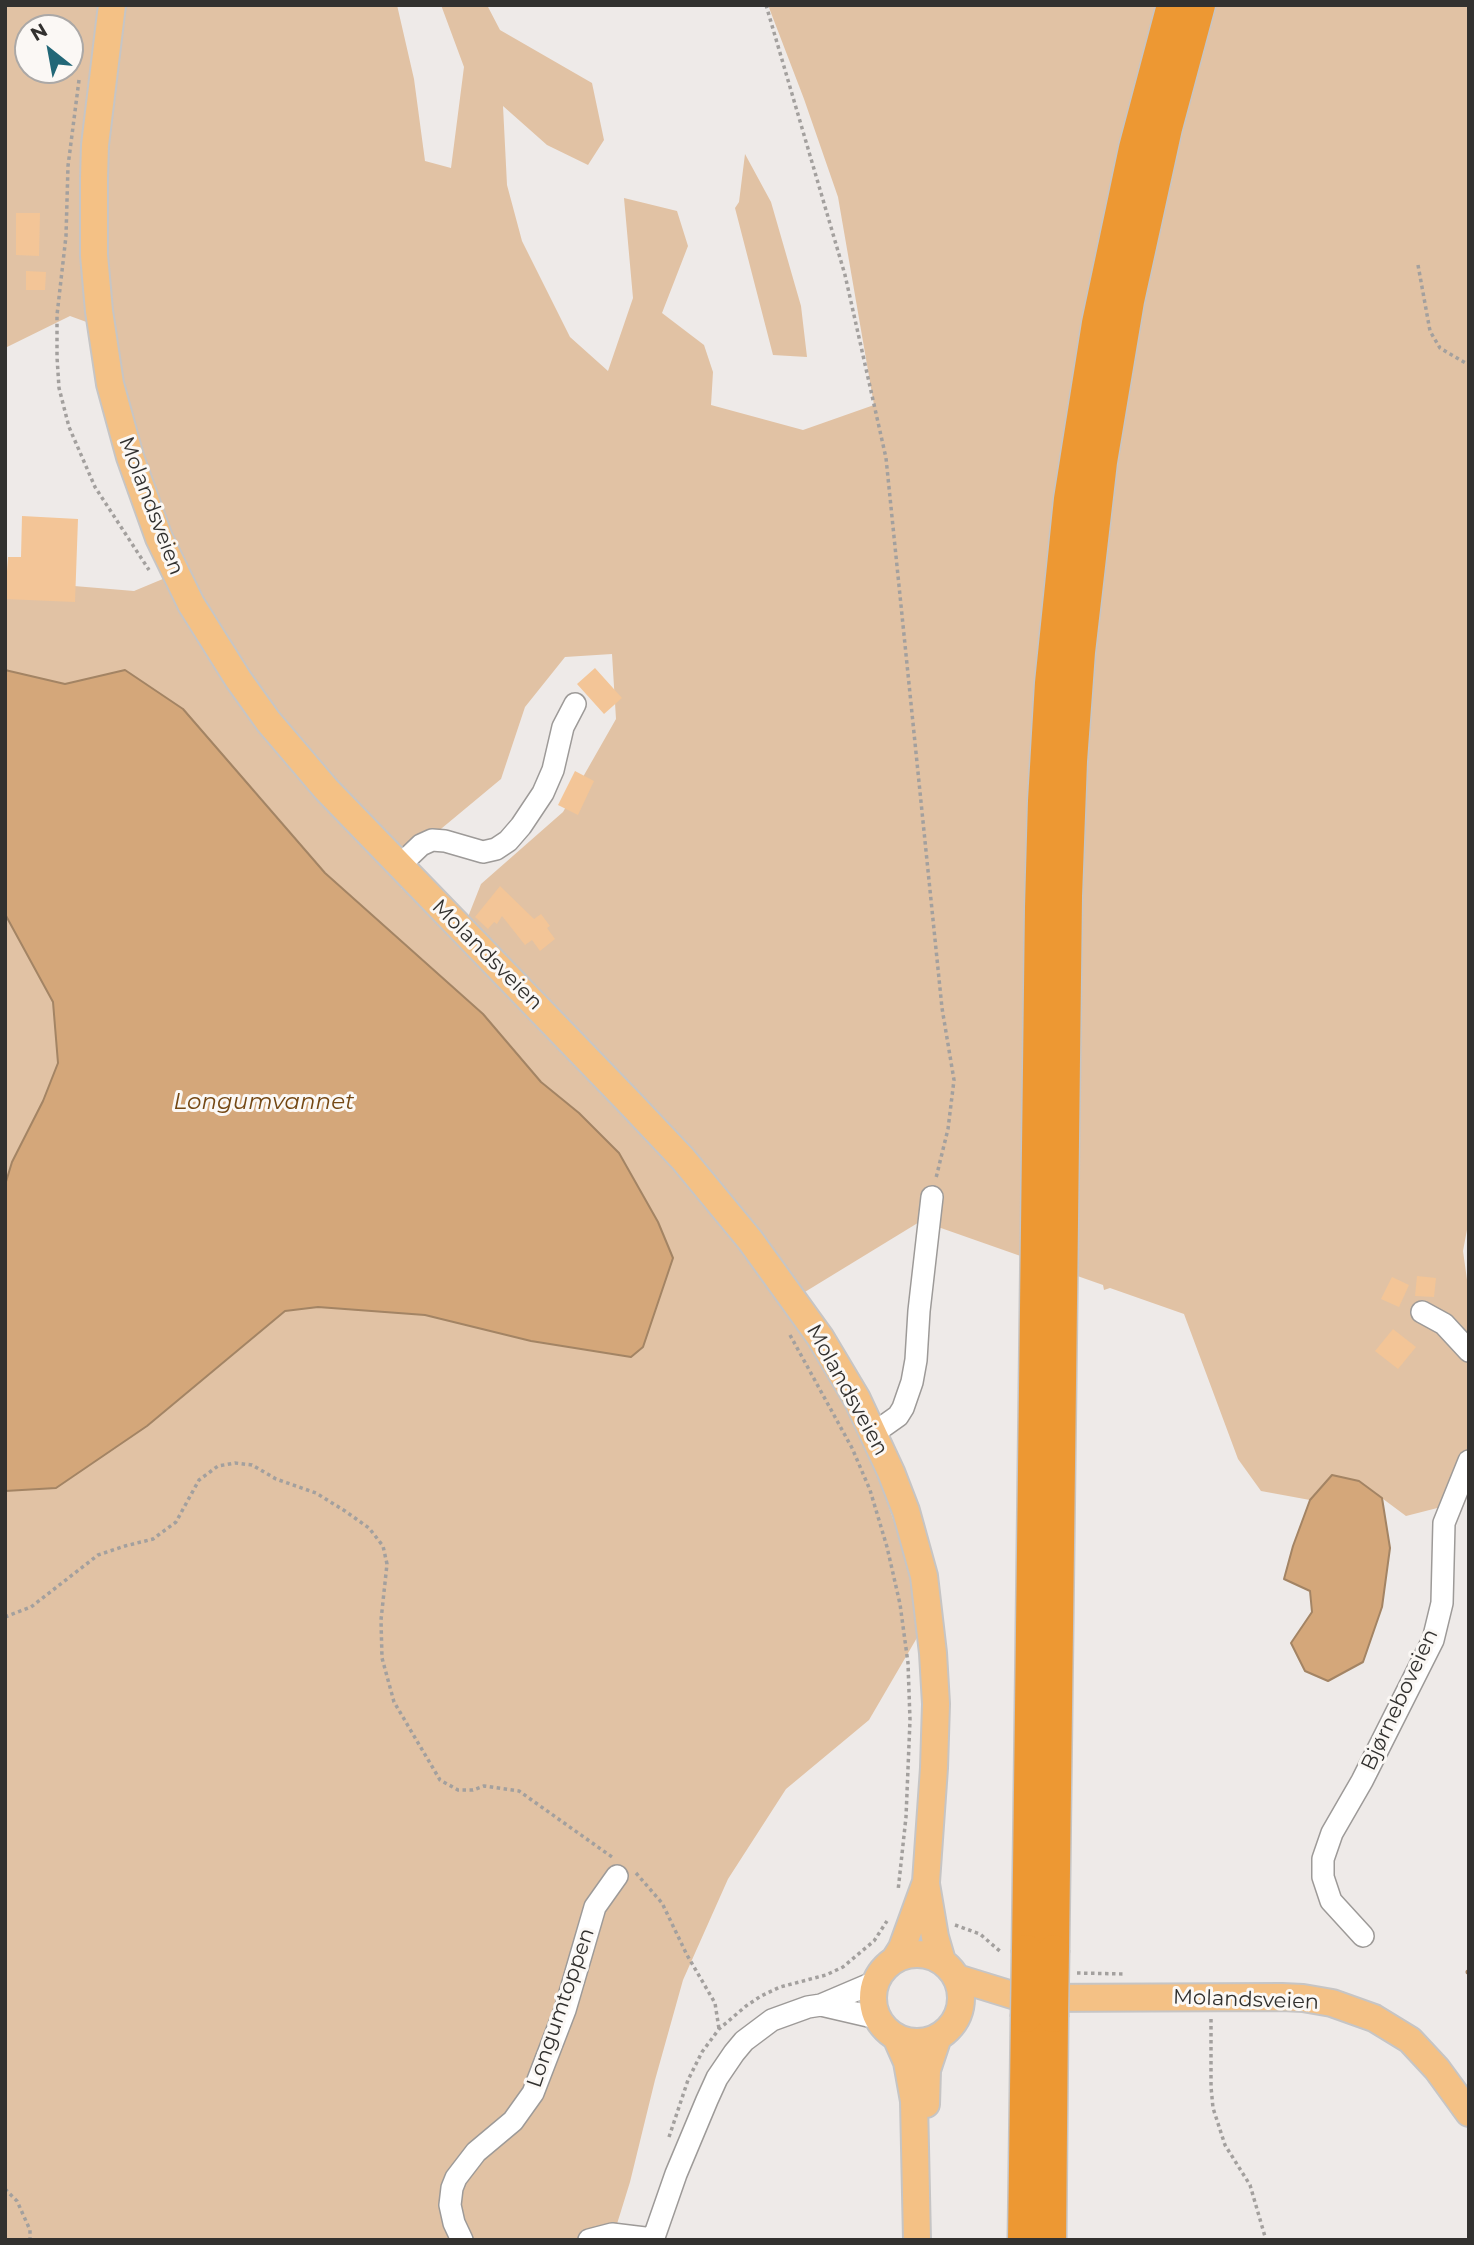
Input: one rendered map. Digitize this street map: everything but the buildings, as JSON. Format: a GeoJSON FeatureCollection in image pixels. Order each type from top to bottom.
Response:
{"type":"FeatureCollection","features":[{"type":"Feature","properties":{"kind":"highway"},"geometry":{"type":"LineString","coordinates":[[1040,1950],[1040,908],[1050,683],[1069,499],[1097,323],[1134,148],[1172,5]]}},
{"type":"Feature","properties":{"kind":"highway"},"geometry":{"type":"LineString","coordinates":[[1023,2240],[1034,2011],[1040,1950],[1067,896],[1072,761],[1080,652],[1102,463],[1129,301],[1167,128],[1200,5]]}},
{"type":"Feature","properties":{"kind":"highway"},"geometry":{"type":"LineString","coordinates":[[1034,2011],[1051,2240]]}},
{"type":"Feature","properties":{"kind":"main road","name":"Molandsveien"},"geometry":{"type":"LineString","coordinates":[[112,5],[95,156],[95,281],[110,384],[118,417],[159,538],[191,604],[237,680],[297,756],[399,866],[658,1132],[710,1191],[757,1249],[820,1338],[857,1399],[891,1472],[924,1576],[936,1704],[926,1882],[935,1937],[950,1969],[1034,2011]]}},
{"type":"Feature","properties":{"kind":"main road","name":"Molandsveien"},"geometry":{"type":"LineString","coordinates":[[895,1959],[902,1948],[926,1882]]}},
{"type":"Feature","properties":{"kind":"main road"},"geometry":{"type":"LineString","coordinates":[[919,1953],[950,1969],[962,1997],[957,2017],[946,2032],[921,2042],[904,2040],[886,2029],[877,2018],[873,2004],[875,1982],[883,1969],[895,1959],[919,1953]]}},
{"type":"Feature","properties":{"kind":"main road","name":"Molandsveien"},"geometry":{"type":"LineString","coordinates":[[957,2017],[1303,1997],[1332,2003],[1374,2018],[1410,2040],[1437,2069],[1469,2113]]}},
{"type":"Feature","properties":{"kind":"main road"},"geometry":{"type":"LineString","coordinates":[[896,2037],[910,2071],[914,2101],[917,2240]]}},
{"type":"Feature","properties":{"kind":"main road"},"geometry":{"type":"LineString","coordinates":[[929,2240],[926,2082],[929,2060],[938,2037]]}},
{"type":"Feature","properties":{"kind":"street"},"geometry":{"type":"LineString","coordinates":[[399,866],[421,845],[432,840],[483,852],[496,849],[508,841],[522,826],[543,793],[553,770],[563,727],[575,704]]}},
{"type":"Feature","properties":{"kind":"street"},"geometry":{"type":"LineString","coordinates":[[874,1433],[898,1416],[912,1382],[932,1198]]}},
{"type":"Feature","properties":{"kind":"street"},"geometry":{"type":"LineString","coordinates":[[1422,1312],[1444,1324],[1469,1352]]}},
{"type":"Feature","properties":{"kind":"street","name":"Bjørneboveien"},"geometry":{"type":"LineString","coordinates":[[1363,1936],[1331,1901],[1323,1877],[1326,1846],[1433,1640],[1442,1603],[1444,1523],[1469,1461]]}},
{"type":"Feature","properties":{"kind":"street","name":"Longumtoppen"},"geometry":{"type":"LineString","coordinates":[[462,2240],[452,2214],[452,2188],[456,2178],[476,2152],[513,2121],[533,2094],[565,2010],[595,1907],[621,1868]]}},
{"type":"Feature","properties":{"kind":"street"},"geometry":{"type":"LineString","coordinates":[[589,2240],[612,2234],[653,2239],[707,2100],[725,2064],[744,2041],[772,2020],[821,2005],[875,1982]]}},
{"type":"Feature","properties":{"kind":"street"},"geometry":{"type":"LineString","coordinates":[[821,2005],[877,2018]]}},
{"type":"Feature","properties":{"kind":"path"},"geometry":{"type":"LineString","coordinates":[[766,5],[845,275],[886,458],[942,1008],[954,1080],[948,1129],[932,1198]]}},
{"type":"Feature","properties":{"kind":"path"},"geometry":{"type":"LineString","coordinates":[[78,84],[68,166],[66,236],[57,316],[59,388],[69,427],[95,487],[150,572]]}},
{"type":"Feature","properties":{"kind":"path"},"geometry":{"type":"LineString","coordinates":[[1418,265],[1430,331],[1440,348],[1469,365]]}},
{"type":"Feature","properties":{"kind":"path"},"geometry":{"type":"LineString","coordinates":[[789,1335],[852,1448],[870,1490],[900,1604],[908,1663],[910,1720],[906,1817],[896,1899]]}},
{"type":"Feature","properties":{"kind":"path"},"geometry":{"type":"LineString","coordinates":[[5,1617],[31,1607],[98,1555],[153,1539],[176,1521],[199,1480],[218,1466],[235,1462],[252,1465],[276,1479],[316,1493],[369,1528],[383,1546],[387,1564],[381,1620],[382,1658],[394,1702],[440,1780],[458,1790],[473,1790],[484,1786],[519,1791],[621,1868],[640,1876],[662,1903],[687,1955],[715,2003],[719,2029]]}},
{"type":"Feature","properties":{"kind":"path"},"geometry":{"type":"LineString","coordinates":[[1211,2018],[1213,2108],[1226,2145],[1250,2185],[1266,2240]]}},
{"type":"Feature","properties":{"kind":"path"},"geometry":{"type":"LineString","coordinates":[[5,2189],[16,2201],[30,2230],[30,2240]]}},
{"type":"Feature","properties":{"kind":"shaded area"},"geometry":{"type":"Polygon","coordinates":[[[5,5],[397,5],[414,79],[425,161],[451,168],[464,67],[441,5],[487,5],[500,30],[592,83],[604,140],[588,165],[547,145],[503,106],[507,185],[522,241],[570,337],[608,371],[633,298],[624,198],[677,211],[688,246],[662,313],[704,345],[713,372],[711,405],[803,430],[874,405],[838,197],[768,5],[1469,5],[1469,1219],[1463,1251],[1469,1294],[1469,1469],[1453,1504],[1406,1516],[1359,1481],[1332,1475],[1310,1500],[1261,1491],[1238,1459],[1184,1314],[1110,1288],[1104,1290],[1103,1285],[921,1221],[795,1298],[863,1434],[902,1544],[916,1558],[918,1636],[869,1720],[786,1789],[728,1879],[683,1980],[612,2240],[5,2240],[5,1491],[56,1488],[147,1426],[285,1311],[318,1307],[425,1315],[531,1341],[631,1357],[673,1258],[658,1222],[619,1153],[579,1113],[541,1082],[483,1014],[325,873],[256,792],[125,670],[65,684],[5,670],[5,574],[26,582],[134,591],[170,576],[103,328],[70,316],[5,348],[5,5]],[[612,654],[565,657],[525,707],[501,779],[418,848],[401,888],[449,910],[466,922],[481,884],[563,812],[616,719],[612,654]]]}},
{"type":"Feature","properties":{"kind":"shaded area"},"geometry":{"type":"Polygon","coordinates":[[[745,154],[771,202],[801,306],[807,357],[773,355],[735,208],[739,202],[745,154]]]}},
{"type":"Feature","properties":{"kind":"shaded area"},"geometry":{"type":"Polygon","coordinates":[[[5,914],[53,1002],[58,1063],[43,1101],[12,1162],[5,1185],[5,914]]]}},
{"type":"Feature","properties":{"kind":"water","name":"Longumvannet"},"geometry":{"type":"Polygon","coordinates":[[[5,670],[65,684],[125,670],[183,709],[325,873],[483,1014],[541,1082],[579,1113],[619,1153],[658,1222],[673,1258],[643,1347],[631,1357],[531,1341],[425,1315],[318,1307],[285,1311],[147,1426],[56,1488],[5,1491],[5,1185],[12,1162],[43,1101],[58,1063],[53,1002],[5,914],[5,670]]]}},
{"type":"Feature","properties":{"kind":"water"},"geometry":{"type":"Polygon","coordinates":[[[1332,1475],[1359,1481],[1382,1498],[1390,1548],[1382,1607],[1363,1662],[1328,1681],[1305,1671],[1291,1643],[1312,1612],[1310,1591],[1284,1579],[1310,1500],[1332,1475]]]}}]}
